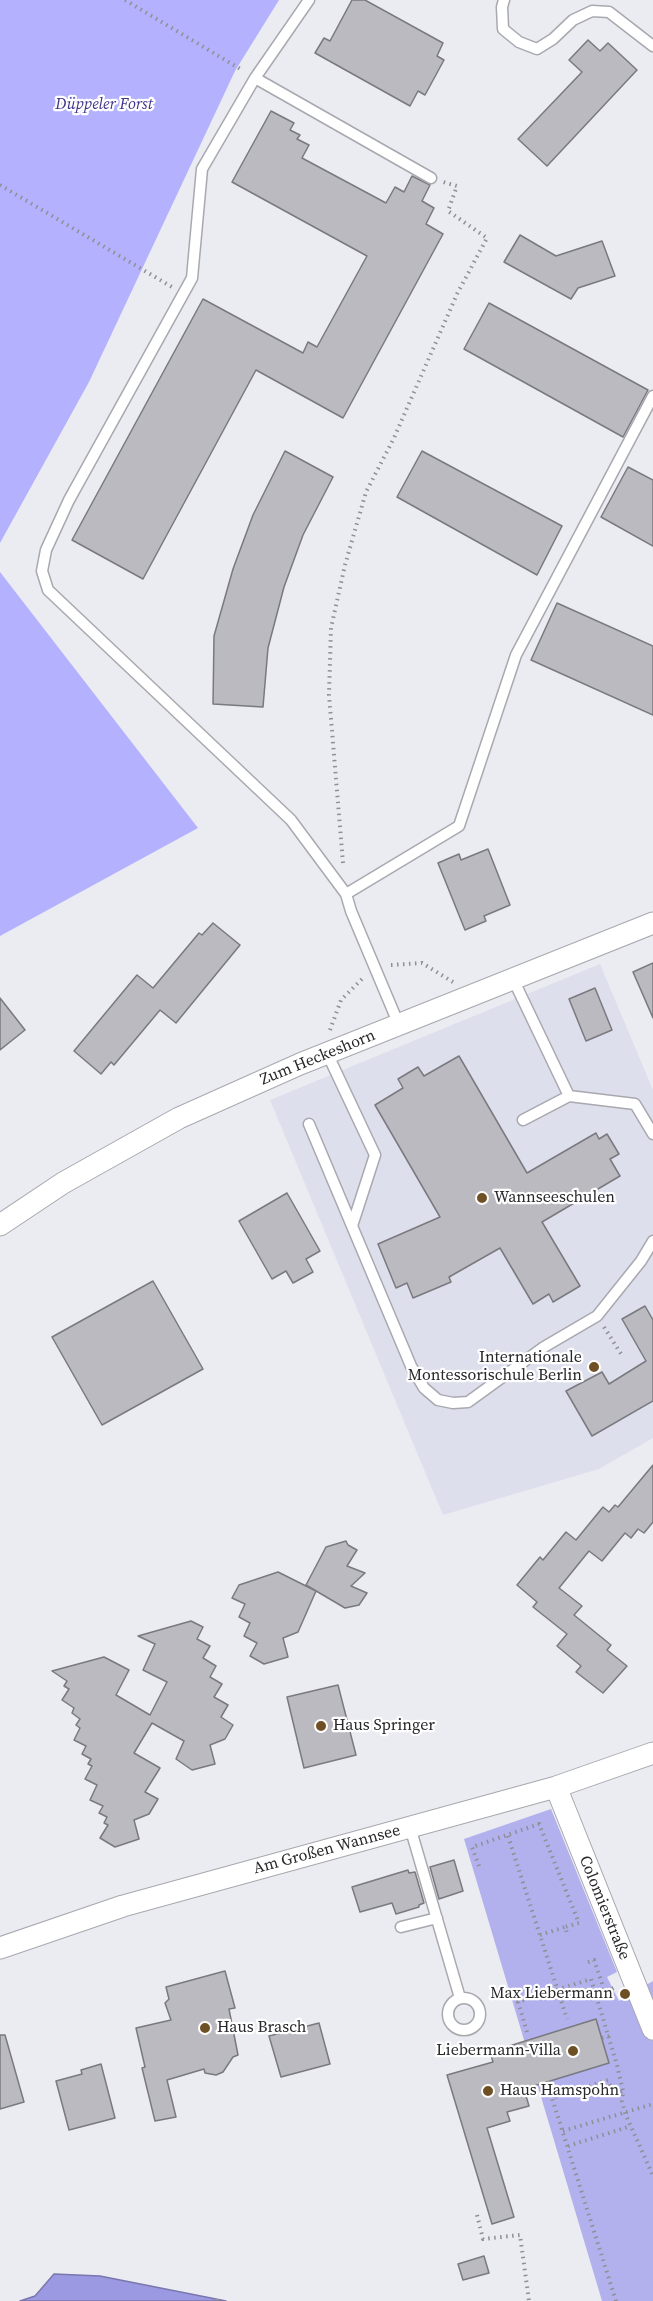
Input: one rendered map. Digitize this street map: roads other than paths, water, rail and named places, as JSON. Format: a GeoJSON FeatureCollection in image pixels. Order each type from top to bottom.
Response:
{"type":"FeatureCollection","features":[{"type":"Feature","properties":{"kind":"street","name":"Zum Heckeshorn"},"geometry":{"type":"LineString","coordinates":[[0,1226],[63,1183],[179,1118],[323,1054],[653,923]]}},
{"type":"Feature","properties":{"kind":"street","name":"Am Großen Wannsee"},"geometry":{"type":"LineString","coordinates":[[0,1948],[123,1906],[556,1787],[653,1753]]}},
{"type":"Feature","properties":{"kind":"street","name":"Colomierstraße"},"geometry":{"type":"LineString","coordinates":[[556,1787],[653,2029]]}},
{"type":"Feature","properties":{"kind":"lane"},"geometry":{"type":"LineString","coordinates":[[309,0],[255,78],[202,170],[192,278],[69,500],[46,550],[42,571],[48,590],[291,820],[346,894],[399,1025]]}},
{"type":"Feature","properties":{"kind":"lane"},"geometry":{"type":"LineString","coordinates":[[504,0],[503,29],[519,42],[537,49],[553,39],[573,20],[592,10],[609,12],[653,46]]}},
{"type":"Feature","properties":{"kind":"lane"},"geometry":{"type":"LineString","coordinates":[[255,78],[431,178]]}},
{"type":"Feature","properties":{"kind":"lane"},"geometry":{"type":"LineString","coordinates":[[346,894],[459,826],[516,655],[653,396]]}},
{"type":"Feature","properties":{"kind":"lane"},"geometry":{"type":"LineString","coordinates":[[513,979],[569,1096]]}},
{"type":"Feature","properties":{"kind":"lane"},"geometry":{"type":"LineString","coordinates":[[323,1054],[375,1155],[352,1226]]}},
{"type":"Feature","properties":{"kind":"lane"},"geometry":{"type":"LineString","coordinates":[[523,1120],[569,1096],[635,1104],[653,1134]]}},
{"type":"Feature","properties":{"kind":"lane"},"geometry":{"type":"LineString","coordinates":[[309,1124],[411,1366],[424,1388],[438,1400],[453,1403],[468,1402],[544,1347],[597,1316],[641,1261],[653,1241]]}},
{"type":"Feature","properties":{"kind":"lane"},"geometry":{"type":"LineString","coordinates":[[410,1827],[460,1998]]}},
{"type":"Feature","properties":{"kind":"lane"},"geometry":{"type":"LineString","coordinates":[[401,1927],[436,1918]]}},
{"type":"Feature","properties":{"kind":"place","name":"Wannseeschulen"},"geometry":{"type":"Point","coordinates":[482,1198]}},
{"type":"Feature","properties":{"kind":"place","name":"Internationale Montessorischule Berlin"},"geometry":{"type":"Point","coordinates":[594,1367]}},
{"type":"Feature","properties":{"kind":"place","name":"Haus Springer"},"geometry":{"type":"Point","coordinates":[321,1726]}},
{"type":"Feature","properties":{"kind":"place","name":"Max Liebermann"},"geometry":{"type":"Point","coordinates":[625,1994]}},
{"type":"Feature","properties":{"kind":"place","name":"Haus Brasch"},"geometry":{"type":"Point","coordinates":[205,2028]}},
{"type":"Feature","properties":{"kind":"place","name":"Liebermann-Villa"},"geometry":{"type":"Point","coordinates":[573,2051]}},
{"type":"Feature","properties":{"kind":"place","name":"Haus Hamspohn"},"geometry":{"type":"Point","coordinates":[488,2091]}},
{"type":"Feature","properties":{"kind":"park label","name":"Düppeler Forst"},"geometry":{"type":"Point","coordinates":[104,105]}}]}
